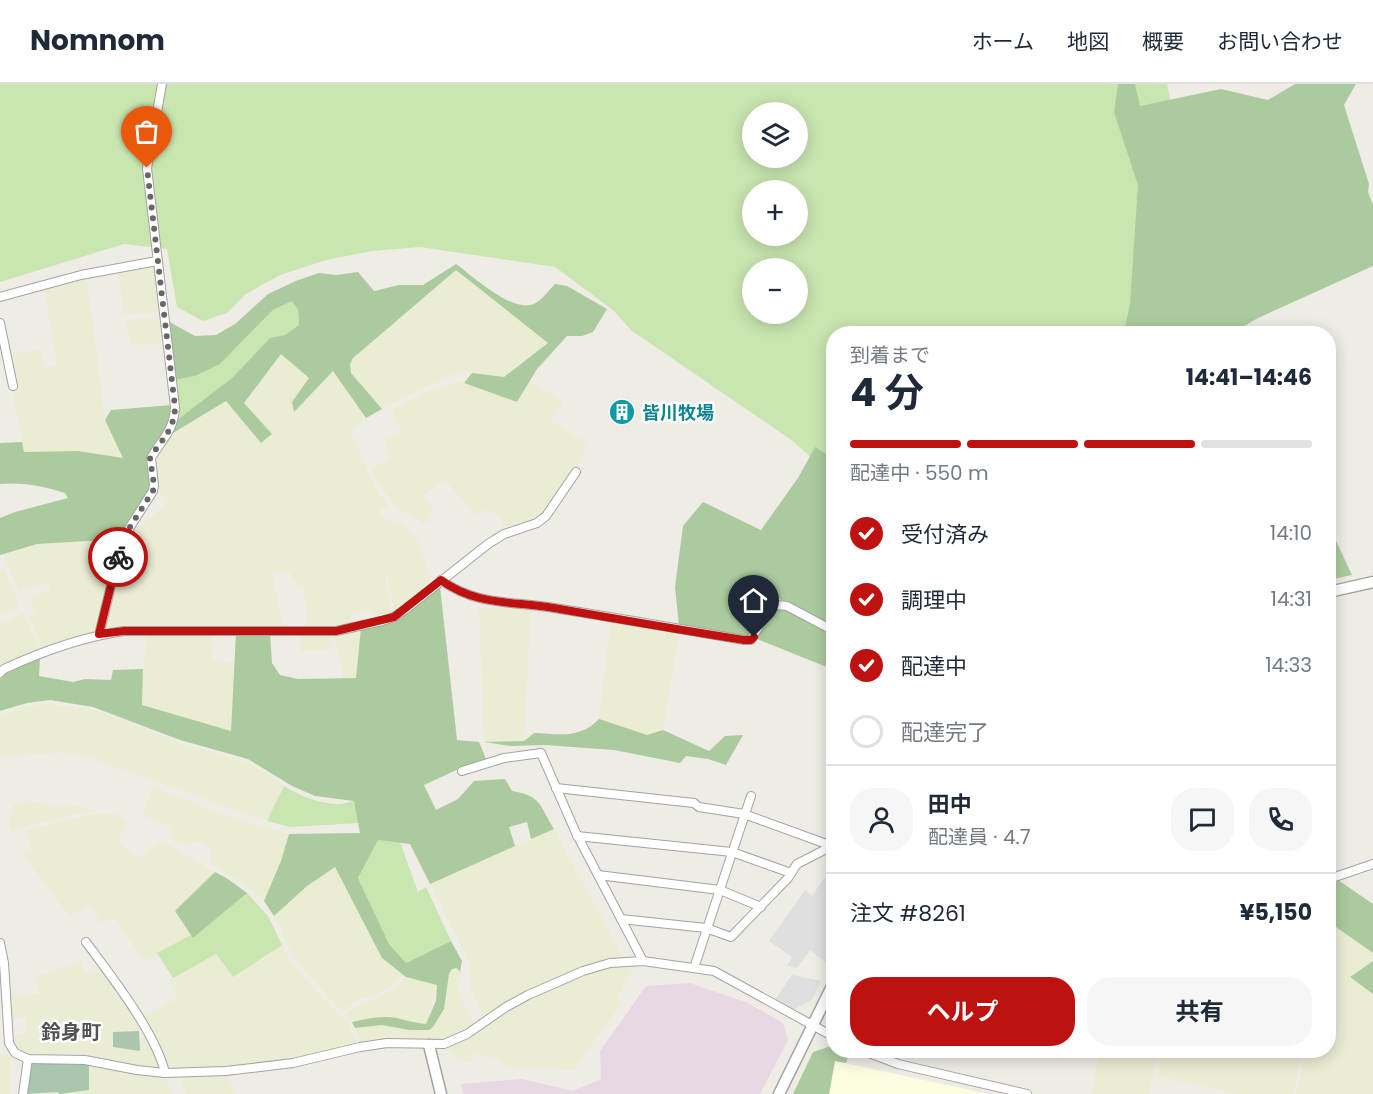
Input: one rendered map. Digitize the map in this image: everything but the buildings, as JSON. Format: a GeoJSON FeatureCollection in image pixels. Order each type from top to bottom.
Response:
{"type":"FeatureCollection","features":[{"type":"Feature","properties":{"kind":"street"},"geometry":{"type":"LineString","coordinates":[[99,634],[119,555],[130,527],[153,491],[150,458],[169,432],[174,420],[175,407],[147,168],[162,84]]}},
{"type":"Feature","properties":{"kind":"street"},"geometry":{"type":"LineString","coordinates":[[0,297],[81,275],[158,261]]}},
{"type":"Feature","properties":{"kind":"street"},"geometry":{"type":"LineString","coordinates":[[0,323],[14,386]]}},
{"type":"Feature","properties":{"kind":"street"},"geometry":{"type":"LineString","coordinates":[[0,673],[45,650],[99,634],[124,631],[336,631],[394,617],[504,534],[537,523],[546,516],[576,472]]}},
{"type":"Feature","properties":{"kind":"street"},"geometry":{"type":"LineString","coordinates":[[441,580],[454,590],[487,601],[542,606],[744,640],[751,640],[768,611],[776,605],[787,606],[826,627]]}},
{"type":"Feature","properties":{"kind":"street"},"geometry":{"type":"LineString","coordinates":[[1336,590],[1373,582]]}},
{"type":"Feature","properties":{"kind":"street"},"geometry":{"type":"LineString","coordinates":[[462,771],[504,758],[541,753],[577,836],[643,961]]}},
{"type":"Feature","properties":{"kind":"street"},"geometry":{"type":"LineString","coordinates":[[556,788],[694,803],[699,807],[744,814],[826,843]]}},
{"type":"Feature","properties":{"kind":"street"},"geometry":{"type":"LineString","coordinates":[[694,968],[751,796]]}},
{"type":"Feature","properties":{"kind":"street"},"geometry":{"type":"LineString","coordinates":[[577,836],[732,852],[792,873]]}},
{"type":"Feature","properties":{"kind":"street"},"geometry":{"type":"LineString","coordinates":[[621,919],[706,928],[731,937],[792,873],[797,864],[826,850]]}},
{"type":"Feature","properties":{"kind":"street"},"geometry":{"type":"LineString","coordinates":[[1336,877],[1373,864]]}},
{"type":"Feature","properties":{"kind":"street"},"geometry":{"type":"LineString","coordinates":[[598,875],[720,890],[761,907]]}},
{"type":"Feature","properties":{"kind":"street"},"geometry":{"type":"LineString","coordinates":[[86,942],[142,1023],[162,1061],[165,1073]]}},
{"type":"Feature","properties":{"kind":"street"},"geometry":{"type":"LineString","coordinates":[[0,943],[4,963],[9,1043],[15,1053],[28,1059],[85,1060],[165,1073],[226,1071],[293,1063],[387,1043],[444,1044],[460,1038],[506,1007],[583,971],[610,963],[643,961],[714,971],[826,1032]]}},
{"type":"Feature","properties":{"kind":"street"},"geometry":{"type":"LineString","coordinates":[[779,1094],[826,998]]}},
{"type":"Feature","properties":{"kind":"street"},"geometry":{"type":"LineString","coordinates":[[429,1045],[441,1094]]}},
{"type":"Feature","properties":{"kind":"street"},"geometry":{"type":"LineString","coordinates":[[882,1058],[898,1064],[1027,1094]]}},
{"type":"Feature","properties":{"kind":"street"},"geometry":{"type":"LineString","coordinates":[[22,1094],[28,1059]]}},
{"type":"Feature","properties":{"kind":"shaded area"},"geometry":{"type":"Polygon","coordinates":[[[154,265],[159,311],[124,314],[118,272],[154,265]]]}},
{"type":"Feature","properties":{"kind":"shaded area"},"geometry":{"type":"Polygon","coordinates":[[[456,269],[549,343],[504,377],[458,372],[382,409],[351,373],[350,364],[353,358],[456,269]]]}},
{"type":"Feature","properties":{"kind":"shaded area"},"geometry":{"type":"Polygon","coordinates":[[[87,279],[105,420],[124,458],[78,451],[24,452],[12,389],[17,388],[10,354],[40,350],[44,367],[57,366],[44,288],[87,279]]]}},
{"type":"Feature","properties":{"kind":"shaded area"},"geometry":{"type":"Polygon","coordinates":[[[157,318],[160,320],[163,343],[131,344],[126,321],[157,318]]]}},
{"type":"Feature","properties":{"kind":"shaded area"},"geometry":{"type":"Polygon","coordinates":[[[281,354],[309,378],[292,402],[333,371],[366,418],[353,428],[352,435],[375,487],[388,505],[379,511],[384,519],[405,525],[412,533],[420,545],[430,580],[414,599],[395,612],[387,575],[385,575],[392,613],[372,616],[371,610],[351,613],[352,623],[335,627],[308,627],[304,587],[298,588],[296,580],[292,580],[290,571],[272,573],[283,626],[104,631],[117,567],[131,535],[167,503],[157,487],[153,466],[157,453],[173,433],[226,401],[261,443],[272,434],[243,403],[281,354]]]}},
{"type":"Feature","properties":{"kind":"shaded area"},"geometry":{"type":"Polygon","coordinates":[[[460,381],[517,402],[529,381],[563,401],[551,422],[588,444],[575,469],[543,514],[536,520],[524,524],[521,521],[503,527],[501,518],[488,509],[477,514],[473,512],[445,480],[423,495],[435,513],[428,517],[432,521],[424,524],[395,506],[379,484],[371,469],[391,459],[384,440],[402,433],[392,410],[424,393],[460,381]]]}},
{"type":"Feature","properties":{"kind":"shaded area"},"geometry":{"type":"Polygon","coordinates":[[[121,539],[97,630],[42,648],[29,617],[36,612],[30,599],[51,589],[48,582],[19,592],[3,554],[37,544],[121,539]]]}},
{"type":"Feature","properties":{"kind":"shaded area"},"geometry":{"type":"Polygon","coordinates":[[[4,570],[20,607],[0,615],[0,571],[4,570]]]}},
{"type":"Feature","properties":{"kind":"shaded area"},"geometry":{"type":"Polygon","coordinates":[[[479,608],[531,608],[524,741],[484,742],[479,608]]]}},
{"type":"Feature","properties":{"kind":"shaded area"},"geometry":{"type":"Polygon","coordinates":[[[24,613],[39,649],[0,666],[0,625],[24,613]]]}},
{"type":"Feature","properties":{"kind":"shaded area"},"geometry":{"type":"Polygon","coordinates":[[[611,620],[679,632],[663,730],[647,735],[599,719],[611,620]]]}},
{"type":"Feature","properties":{"kind":"shaded area"},"geometry":{"type":"Polygon","coordinates":[[[361,628],[357,678],[343,678],[334,634],[361,628]]]}},
{"type":"Feature","properties":{"kind":"shaded area"},"geometry":{"type":"Polygon","coordinates":[[[213,633],[212,660],[234,662],[231,732],[142,705],[146,634],[213,633]]]}},
{"type":"Feature","properties":{"kind":"shaded area"},"geometry":{"type":"Polygon","coordinates":[[[299,633],[330,633],[332,649],[301,651],[299,633]]]}},
{"type":"Feature","properties":{"kind":"shaded area"},"geometry":{"type":"Polygon","coordinates":[[[48,704],[93,710],[181,744],[243,761],[263,771],[284,786],[267,821],[88,757],[63,752],[0,757],[0,715],[27,706],[48,704]]]}},
{"type":"Feature","properties":{"kind":"shaded area"},"geometry":{"type":"Polygon","coordinates":[[[153,787],[224,815],[289,834],[281,861],[264,901],[246,885],[209,863],[212,850],[204,844],[177,842],[172,838],[171,827],[142,815],[153,787]]]}},
{"type":"Feature","properties":{"kind":"shaded area"},"geometry":{"type":"Polygon","coordinates":[[[30,801],[45,803],[56,808],[63,805],[80,806],[96,811],[79,813],[10,831],[9,821],[14,805],[30,801]]]}},
{"type":"Feature","properties":{"kind":"shaded area"},"geometry":{"type":"Polygon","coordinates":[[[98,814],[115,814],[128,821],[117,841],[138,858],[162,841],[215,872],[176,911],[191,935],[144,961],[114,917],[102,923],[88,905],[69,916],[22,853],[31,851],[26,831],[98,814]]]}},
{"type":"Feature","properties":{"kind":"shaded area"},"geometry":{"type":"Polygon","coordinates":[[[554,829],[623,958],[581,968],[547,981],[507,1001],[484,1018],[471,990],[469,961],[430,884],[554,829]]]}},
{"type":"Feature","properties":{"kind":"shaded area"},"geometry":{"type":"Polygon","coordinates":[[[335,866],[382,958],[404,975],[390,987],[372,997],[360,999],[342,1011],[294,959],[274,916],[307,886],[335,866]]]}},
{"type":"Feature","properties":{"kind":"shaded area"},"geometry":{"type":"Polygon","coordinates":[[[826,878],[826,962],[810,950],[797,968],[787,966],[792,957],[769,941],[805,890],[812,896],[826,878]]]}},
{"type":"Feature","properties":{"kind":"shaded area"},"geometry":{"type":"Polygon","coordinates":[[[1336,927],[1373,953],[1373,961],[1350,977],[1373,994],[1373,1094],[1296,1094],[1304,1058],[1336,1058],[1336,927]]]}},
{"type":"Feature","properties":{"kind":"shaded area"},"geometry":{"type":"Polygon","coordinates":[[[282,945],[290,962],[349,1025],[356,1040],[353,1046],[279,1062],[224,1068],[173,1069],[168,1067],[141,1017],[178,998],[169,980],[216,954],[233,977],[282,945]]]}},
{"type":"Feature","properties":{"kind":"shaded area"},"geometry":{"type":"Polygon","coordinates":[[[81,962],[86,974],[101,968],[117,989],[114,991],[116,999],[124,997],[137,1020],[139,1031],[113,1032],[140,1050],[139,1037],[147,1036],[160,1061],[160,1070],[85,1054],[30,1054],[20,1050],[13,1035],[27,1034],[27,1018],[11,1018],[10,998],[40,994],[35,977],[81,962]]]}},
{"type":"Feature","properties":{"kind":"shaded area"},"geometry":{"type":"Polygon","coordinates":[[[634,967],[617,999],[622,1002],[574,1070],[508,1067],[494,1058],[475,1053],[472,1062],[457,1059],[448,1049],[466,1040],[526,1000],[597,971],[608,968],[634,967]]]}},
{"type":"Feature","properties":{"kind":"shaded area"},"geometry":{"type":"Polygon","coordinates":[[[457,968],[460,972],[458,993],[475,1025],[463,1034],[441,1041],[363,1042],[359,1040],[355,1028],[364,1026],[382,1025],[409,1030],[428,1030],[433,1027],[444,1009],[449,974],[452,969],[457,968]]]}},
{"type":"Feature","properties":{"kind":"shaded area"},"geometry":{"type":"Polygon","coordinates":[[[792,975],[821,981],[812,1000],[793,1010],[775,1000],[792,975]]]}},
{"type":"Feature","properties":{"kind":"shaded area"},"geometry":{"type":"Polygon","coordinates":[[[406,977],[437,985],[427,1024],[410,1023],[396,1018],[352,1022],[345,1015],[362,1003],[375,1000],[392,990],[406,977]]]}},
{"type":"Feature","properties":{"kind":"shaded area"},"geometry":{"type":"Polygon","coordinates":[[[690,983],[748,1003],[783,1023],[788,1040],[760,1094],[464,1094],[461,1084],[522,1079],[573,1091],[601,1079],[600,1051],[646,986],[690,983]]]}},
{"type":"Feature","properties":{"kind":"shaded area"},"geometry":{"type":"Polygon","coordinates":[[[139,1031],[140,1051],[113,1047],[113,1032],[139,1031]]]}},
{"type":"Feature","properties":{"kind":"shaded area"},"geometry":{"type":"Polygon","coordinates":[[[0,1053],[10,1056],[11,1094],[0,1094],[0,1053]]]}},
{"type":"Feature","properties":{"kind":"shaded area"},"geometry":{"type":"Polygon","coordinates":[[[1098,1058],[1156,1058],[1149,1094],[1092,1094],[1098,1058]]]}},
{"type":"Feature","properties":{"kind":"shaded area"},"geometry":{"type":"Polygon","coordinates":[[[1161,1058],[1301,1058],[1293,1094],[1237,1094],[1158,1076],[1161,1058]]]}},
{"type":"Feature","properties":{"kind":"shaded area"},"geometry":{"type":"Polygon","coordinates":[[[835,1061],[989,1094],[829,1094],[835,1061]]]}},
{"type":"Feature","properties":{"kind":"shaded area"},"geometry":{"type":"Polygon","coordinates":[[[34,1063],[89,1065],[89,1090],[59,1094],[58,1092],[26,1094],[31,1066],[34,1063]]]}},
{"type":"Feature","properties":{"kind":"shaded area"},"geometry":{"type":"Polygon","coordinates":[[[89,1065],[134,1074],[166,1077],[172,1094],[36,1094],[89,1090],[89,1065]]]}},
{"type":"Feature","properties":{"kind":"shaded area"},"geometry":{"type":"Polygon","coordinates":[[[227,1076],[236,1094],[186,1094],[182,1082],[184,1077],[227,1076]]]}},
{"type":"Feature","properties":{"kind":"green space"},"geometry":{"type":"Polygon","coordinates":[[[0,84],[1167,84],[1187,179],[1188,326],[826,326],[826,470],[790,439],[632,331],[613,310],[555,267],[420,247],[372,251],[326,260],[280,275],[246,294],[227,313],[203,321],[177,307],[167,249],[124,244],[0,282],[0,84]]]}},
{"type":"Feature","properties":{"kind":"green space"},"geometry":{"type":"Polygon","coordinates":[[[1118,84],[1135,84],[1140,106],[1221,89],[1268,100],[1295,84],[1356,84],[1344,105],[1369,184],[1368,192],[1373,205],[1373,266],[1244,326],[1125,326],[1130,304],[1138,185],[1114,112],[1118,84]]]}},
{"type":"Feature","properties":{"kind":"green space"},"geometry":{"type":"Polygon","coordinates":[[[456,264],[504,299],[515,303],[534,304],[555,284],[567,286],[607,309],[593,332],[582,336],[567,336],[537,369],[517,402],[464,383],[472,373],[504,377],[548,343],[456,270],[353,358],[350,364],[351,373],[382,409],[366,418],[333,371],[294,412],[292,402],[309,378],[281,354],[244,403],[272,434],[261,443],[226,401],[173,433],[177,420],[232,378],[270,338],[285,335],[299,325],[298,310],[292,301],[273,310],[220,364],[195,376],[175,380],[168,321],[195,336],[216,335],[235,324],[268,294],[319,273],[336,275],[358,272],[374,291],[399,285],[423,285],[456,264]]]}},
{"type":"Feature","properties":{"kind":"green space"},"geometry":{"type":"Polygon","coordinates":[[[292,301],[298,310],[299,325],[285,335],[270,338],[232,378],[177,420],[179,405],[175,380],[195,376],[233,351],[273,310],[292,301]]]}},
{"type":"Feature","properties":{"kind":"green space"},"geometry":{"type":"Polygon","coordinates":[[[172,405],[166,430],[146,459],[151,490],[121,539],[37,544],[0,555],[0,518],[68,498],[65,493],[41,487],[25,484],[0,484],[0,443],[22,442],[24,452],[78,451],[123,458],[105,420],[111,410],[172,405]]]}},
{"type":"Feature","properties":{"kind":"green space"},"geometry":{"type":"Polygon","coordinates":[[[815,447],[826,454],[826,624],[778,598],[772,598],[749,638],[679,626],[675,587],[683,526],[703,502],[761,530],[798,478],[815,447]]]}},
{"type":"Feature","properties":{"kind":"green space"},"geometry":{"type":"Polygon","coordinates":[[[1336,541],[1352,575],[1336,578],[1336,541]]]}},
{"type":"Feature","properties":{"kind":"green space"},"geometry":{"type":"Polygon","coordinates":[[[440,587],[457,740],[479,742],[486,759],[424,785],[436,810],[458,799],[474,781],[505,779],[512,791],[529,796],[539,803],[554,829],[531,839],[527,822],[509,827],[515,846],[430,884],[410,844],[378,840],[358,878],[389,944],[406,963],[451,941],[462,961],[460,972],[457,968],[452,969],[449,974],[444,1009],[429,1030],[409,1030],[382,1025],[355,1028],[352,1022],[380,1017],[426,1024],[436,1001],[437,985],[406,977],[382,958],[335,867],[307,886],[274,916],[264,901],[281,861],[289,834],[360,833],[354,801],[315,796],[292,786],[248,759],[180,740],[93,707],[50,700],[27,703],[0,711],[0,679],[7,673],[40,657],[39,676],[73,682],[85,679],[111,680],[113,670],[143,669],[142,705],[231,731],[236,633],[270,633],[272,663],[280,675],[298,679],[356,678],[361,628],[383,623],[440,587]]]}},
{"type":"Feature","properties":{"kind":"green space"},"geometry":{"type":"Polygon","coordinates":[[[776,608],[785,609],[826,630],[826,667],[757,639],[769,613],[776,608]]]}},
{"type":"Feature","properties":{"kind":"green space"},"geometry":{"type":"Polygon","coordinates":[[[599,719],[647,735],[663,730],[709,751],[725,736],[743,735],[726,765],[708,759],[686,756],[680,763],[614,750],[544,745],[510,746],[484,742],[524,741],[534,733],[569,734],[584,730],[599,719]]]}},
{"type":"Feature","properties":{"kind":"green space"},"geometry":{"type":"Polygon","coordinates":[[[284,786],[322,802],[342,804],[354,801],[359,823],[290,827],[267,821],[284,786]]]}},
{"type":"Feature","properties":{"kind":"green space"},"geometry":{"type":"Polygon","coordinates":[[[378,840],[400,842],[418,892],[426,887],[451,941],[406,963],[389,944],[358,878],[378,840]]]}},
{"type":"Feature","properties":{"kind":"green space"},"geometry":{"type":"Polygon","coordinates":[[[215,872],[247,893],[193,938],[175,911],[215,872]]]}},
{"type":"Feature","properties":{"kind":"green space"},"geometry":{"type":"Polygon","coordinates":[[[1336,881],[1373,904],[1373,953],[1336,927],[1336,881]]]}},
{"type":"Feature","properties":{"kind":"green space"},"geometry":{"type":"Polygon","coordinates":[[[247,893],[268,916],[282,945],[233,977],[216,954],[173,978],[157,953],[191,935],[193,938],[247,893]]]}},
{"type":"Feature","properties":{"kind":"green space"},"geometry":{"type":"Polygon","coordinates":[[[1373,961],[1373,994],[1350,977],[1373,961]]]}},
{"type":"Feature","properties":{"kind":"green space"},"geometry":{"type":"Polygon","coordinates":[[[826,1048],[826,1058],[848,1058],[846,1063],[835,1061],[829,1094],[793,1094],[813,1052],[826,1048]]]}},
{"type":"Feature","properties":{"kind":"way so far"},"geometry":{"type":"LineString","coordinates":[[118,557],[130,527],[153,491],[150,458],[169,432],[174,420],[175,407],[147,168]]}},
{"type":"Feature","properties":{"kind":"place","name":"皆川牧場"},"geometry":{"type":"Point","coordinates":[622,412]}},
{"type":"Feature","properties":{"kind":"district","name":"鈴身町"},"geometry":{"type":"Point","coordinates":[71,1032]}},
{"type":"Feature","properties":{"kind":"route"},"geometry":{"type":"LineString","coordinates":[[118,557],[99,634],[124,631],[336,631],[394,617],[441,580],[454,590],[487,601],[524,603],[744,640],[751,640],[754,637]]}}]}
